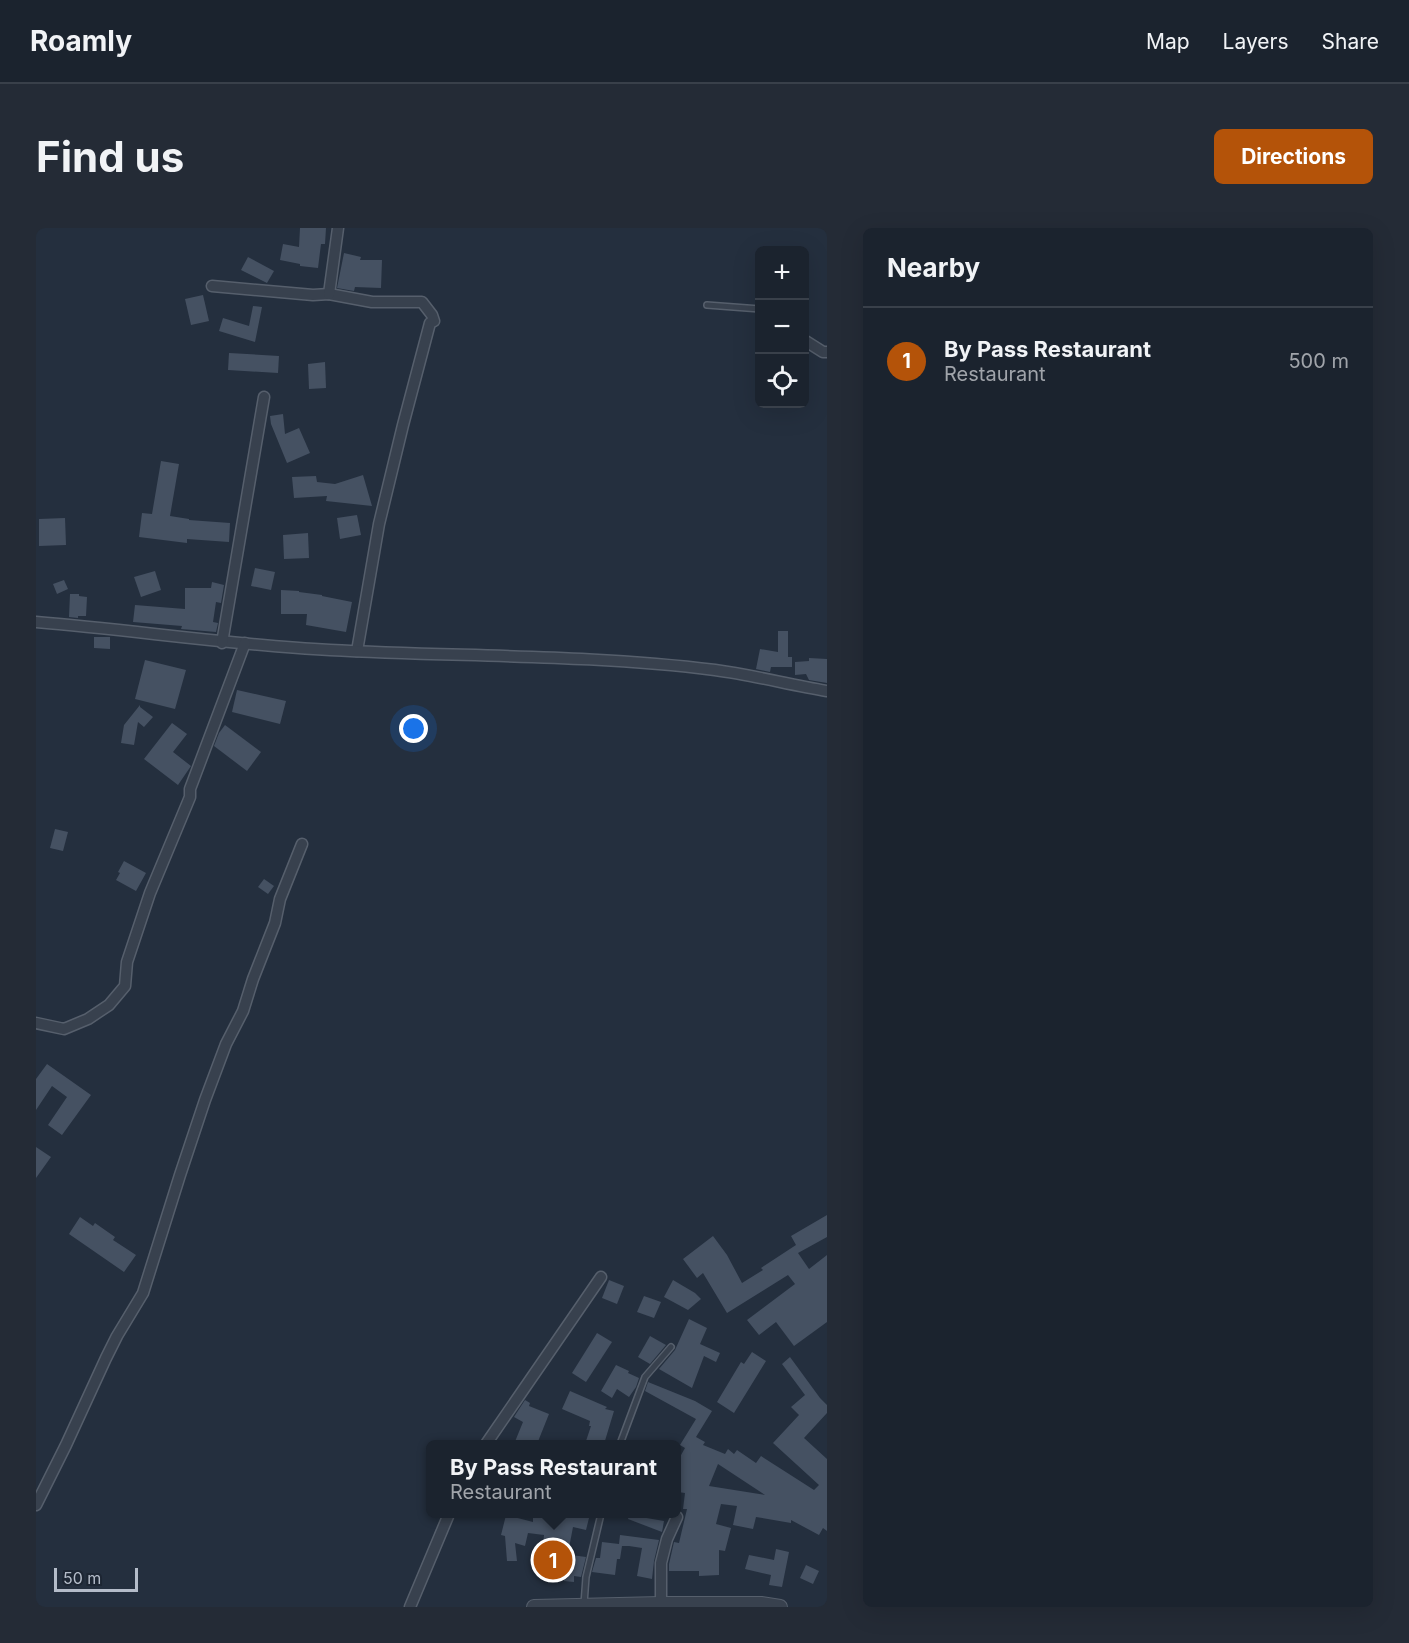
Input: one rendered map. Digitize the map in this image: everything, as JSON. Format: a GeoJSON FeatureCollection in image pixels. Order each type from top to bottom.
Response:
{"type":"FeatureCollection","features":[{"type":"Feature","properties":{"kind":"street"},"geometry":{"type":"LineString","coordinates":[[328,294],[338,228]]}},
{"type":"Feature","properties":{"kind":"street"},"geometry":{"type":"LineString","coordinates":[[212,286],[313,296],[328,294],[372,302],[422,302],[432,315],[434,321],[430,323],[382,513],[357,651]]}},
{"type":"Feature","properties":{"kind":"street"},"geometry":{"type":"LineString","coordinates":[[809,343],[827,352]]}},
{"type":"Feature","properties":{"kind":"street"},"geometry":{"type":"LineString","coordinates":[[222,643],[264,397]]}},
{"type":"Feature","properties":{"kind":"street"},"geometry":{"type":"LineString","coordinates":[[36,622],[222,643],[647,663],[717,670],[827,691]]}},
{"type":"Feature","properties":{"kind":"street"},"geometry":{"type":"LineString","coordinates":[[36,1023],[64,1029],[88,1019],[109,1005],[125,986],[127,962],[150,893],[190,797],[190,789],[245,643]]}},
{"type":"Feature","properties":{"kind":"street"},"geometry":{"type":"LineString","coordinates":[[36,1505],[110,1350],[143,1293],[206,1100],[226,1044],[243,1011],[274,923],[280,899],[302,844]]}},
{"type":"Feature","properties":{"kind":"street"},"geometry":{"type":"LineString","coordinates":[[489,1440],[601,1277]]}},
{"type":"Feature","properties":{"kind":"street"},"geometry":{"type":"LineString","coordinates":[[410,1607],[447,1518]]}},
{"type":"Feature","properties":{"kind":"street"},"geometry":{"type":"LineString","coordinates":[[661,1604],[661,1563],[667,1539],[677,1518]]}},
{"type":"Feature","properties":{"kind":"street"},"geometry":{"type":"LineString","coordinates":[[534,1607],[661,1604],[761,1604],[780,1607]]}},
{"type":"Feature","properties":{"kind":"lane"},"geometry":{"type":"LineString","coordinates":[[707,305],[755,309]]}},
{"type":"Feature","properties":{"kind":"lane"},"geometry":{"type":"LineString","coordinates":[[621,1440],[645,1377],[671,1347]]}},
{"type":"Feature","properties":{"kind":"lane"},"geometry":{"type":"LineString","coordinates":[[584,1606],[586,1577],[600,1518]]}},
{"type":"Feature","properties":{"kind":"building"},"geometry":{"type":"Polygon","coordinates":[[[300,228],[326,228],[325,244],[321,244],[318,268],[280,260],[283,244],[299,247],[300,228]]]}},
{"type":"Feature","properties":{"kind":"building"},"geometry":{"type":"Polygon","coordinates":[[[344,253],[361,257],[360,260],[382,260],[381,288],[355,287],[354,291],[337,288],[344,253]]]}},
{"type":"Feature","properties":{"kind":"building"},"geometry":{"type":"Polygon","coordinates":[[[248,257],[274,271],[267,283],[241,270],[248,257]]]}},
{"type":"Feature","properties":{"kind":"building"},"geometry":{"type":"Polygon","coordinates":[[[203,295],[209,321],[191,325],[185,299],[203,295]]]}},
{"type":"Feature","properties":{"kind":"building"},"geometry":{"type":"Polygon","coordinates":[[[253,306],[262,307],[255,342],[219,331],[223,318],[249,326],[253,306]]]}},
{"type":"Feature","properties":{"kind":"building"},"geometry":{"type":"Polygon","coordinates":[[[229,353],[279,356],[278,373],[228,370],[229,353]]]}},
{"type":"Feature","properties":{"kind":"building"},"geometry":{"type":"Polygon","coordinates":[[[325,362],[326,388],[309,389],[308,364],[325,362]]]}},
{"type":"Feature","properties":{"kind":"building"},"geometry":{"type":"Polygon","coordinates":[[[283,414],[285,434],[299,428],[310,453],[287,463],[270,416],[283,414]]]}},
{"type":"Feature","properties":{"kind":"building"},"geometry":{"type":"Polygon","coordinates":[[[161,461],[179,464],[170,516],[230,523],[229,542],[187,539],[187,543],[139,537],[142,513],[152,514],[161,461]]]}},
{"type":"Feature","properties":{"kind":"building"},"geometry":{"type":"Polygon","coordinates":[[[363,475],[372,506],[326,501],[327,496],[294,498],[292,477],[316,476],[317,482],[335,484],[363,475]]]}},
{"type":"Feature","properties":{"kind":"building"},"geometry":{"type":"Polygon","coordinates":[[[357,515],[361,535],[340,539],[337,518],[357,515]]]}},
{"type":"Feature","properties":{"kind":"building"},"geometry":{"type":"Polygon","coordinates":[[[65,518],[66,545],[39,546],[39,519],[65,518]]]}},
{"type":"Feature","properties":{"kind":"building"},"geometry":{"type":"Polygon","coordinates":[[[308,533],[309,558],[284,559],[283,535],[308,533]]]}},
{"type":"Feature","properties":{"kind":"building"},"geometry":{"type":"Polygon","coordinates":[[[255,568],[275,572],[271,590],[251,586],[255,568]]]}},
{"type":"Feature","properties":{"kind":"building"},"geometry":{"type":"Polygon","coordinates":[[[155,571],[161,590],[141,597],[134,577],[155,571]]]}},
{"type":"Feature","properties":{"kind":"building"},"geometry":{"type":"Polygon","coordinates":[[[64,580],[68,589],[57,594],[53,584],[64,580]]]}},
{"type":"Feature","properties":{"kind":"building"},"geometry":{"type":"Polygon","coordinates":[[[212,582],[224,585],[221,603],[216,602],[213,622],[218,623],[216,632],[181,629],[182,626],[133,622],[135,605],[185,609],[185,588],[211,588],[212,582]]]}},
{"type":"Feature","properties":{"kind":"building"},"geometry":{"type":"Polygon","coordinates":[[[281,590],[299,591],[352,602],[346,632],[306,625],[307,614],[281,614],[281,590]]]}},
{"type":"Feature","properties":{"kind":"building"},"geometry":{"type":"Polygon","coordinates":[[[70,594],[87,597],[86,616],[69,617],[70,594]]]}},
{"type":"Feature","properties":{"kind":"building"},"geometry":{"type":"Polygon","coordinates":[[[778,631],[788,631],[788,657],[792,657],[792,667],[771,667],[770,672],[756,669],[760,649],[778,652],[778,631]]]}},
{"type":"Feature","properties":{"kind":"building"},"geometry":{"type":"Polygon","coordinates":[[[94,637],[110,637],[110,649],[94,648],[94,637]]]}},
{"type":"Feature","properties":{"kind":"building"},"geometry":{"type":"Polygon","coordinates":[[[809,658],[827,659],[827,683],[809,680],[806,674],[795,675],[795,662],[809,661],[809,658]]]}},
{"type":"Feature","properties":{"kind":"building"},"geometry":{"type":"Polygon","coordinates":[[[145,660],[186,670],[175,709],[135,699],[145,660]]]}},
{"type":"Feature","properties":{"kind":"building"},"geometry":{"type":"Polygon","coordinates":[[[237,690],[286,701],[280,724],[232,712],[237,690]]]}},
{"type":"Feature","properties":{"kind":"building"},"geometry":{"type":"Polygon","coordinates":[[[140,705],[153,717],[144,727],[138,722],[134,745],[121,743],[124,725],[140,705]]]}},
{"type":"Feature","properties":{"kind":"building"},"geometry":{"type":"Polygon","coordinates":[[[172,723],[187,734],[173,752],[191,766],[178,785],[144,759],[172,723]]]}},
{"type":"Feature","properties":{"kind":"building"},"geometry":{"type":"Polygon","coordinates":[[[225,725],[261,752],[247,771],[214,746],[225,725]]]}},
{"type":"Feature","properties":{"kind":"building"},"geometry":{"type":"Polygon","coordinates":[[[55,829],[68,832],[63,851],[50,848],[55,829]]]}},
{"type":"Feature","properties":{"kind":"building"},"geometry":{"type":"Polygon","coordinates":[[[124,861],[146,873],[136,891],[116,880],[124,861]]]}},
{"type":"Feature","properties":{"kind":"building"},"geometry":{"type":"Polygon","coordinates":[[[264,879],[274,886],[268,894],[258,887],[264,879]]]}},
{"type":"Feature","properties":{"kind":"building"},"geometry":{"type":"Polygon","coordinates":[[[47,1064],[91,1095],[62,1135],[48,1125],[67,1097],[52,1086],[36,1110],[36,1079],[47,1064]]]}},
{"type":"Feature","properties":{"kind":"building"},"geometry":{"type":"Polygon","coordinates":[[[36,1147],[51,1157],[36,1178],[36,1147]]]}},
{"type":"Feature","properties":{"kind":"building"},"geometry":{"type":"Polygon","coordinates":[[[827,1215],[827,1237],[798,1253],[809,1269],[827,1255],[827,1322],[794,1346],[776,1322],[759,1335],[747,1320],[795,1284],[788,1275],[727,1313],[703,1273],[697,1278],[683,1259],[713,1236],[727,1255],[742,1283],[796,1245],[791,1236],[827,1215]]]}},
{"type":"Feature","properties":{"kind":"building"},"geometry":{"type":"Polygon","coordinates":[[[80,1217],[93,1226],[95,1223],[115,1237],[113,1240],[136,1255],[124,1272],[69,1234],[80,1217]]]}},
{"type":"Feature","properties":{"kind":"building"},"geometry":{"type":"Polygon","coordinates":[[[609,1280],[624,1286],[617,1304],[602,1298],[609,1280]]]}},
{"type":"Feature","properties":{"kind":"building"},"geometry":{"type":"Polygon","coordinates":[[[673,1280],[701,1299],[688,1310],[664,1297],[673,1280]]]}},
{"type":"Feature","properties":{"kind":"building"},"geometry":{"type":"Polygon","coordinates":[[[644,1296],[661,1302],[654,1318],[637,1312],[644,1296]]]}},
{"type":"Feature","properties":{"kind":"building"},"geometry":{"type":"Polygon","coordinates":[[[689,1319],[707,1328],[700,1344],[720,1353],[716,1362],[704,1356],[692,1388],[659,1369],[675,1350],[689,1319]]]}},
{"type":"Feature","properties":{"kind":"building"},"geometry":{"type":"Polygon","coordinates":[[[597,1333],[612,1342],[586,1382],[572,1373],[597,1333]]]}},
{"type":"Feature","properties":{"kind":"building"},"geometry":{"type":"Polygon","coordinates":[[[650,1336],[666,1345],[650,1364],[638,1357],[650,1336]]]}},
{"type":"Feature","properties":{"kind":"building"},"geometry":{"type":"Polygon","coordinates":[[[752,1352],[766,1361],[734,1413],[717,1402],[741,1362],[744,1364],[752,1352]]]}},
{"type":"Feature","properties":{"kind":"building"},"geometry":{"type":"Polygon","coordinates":[[[790,1357],[827,1405],[827,1413],[804,1438],[827,1459],[827,1531],[823,1528],[819,1535],[791,1520],[791,1523],[756,1517],[753,1529],[733,1525],[737,1506],[721,1504],[716,1524],[731,1528],[725,1551],[719,1550],[719,1575],[699,1576],[699,1571],[669,1571],[674,1542],[679,1543],[687,1509],[683,1509],[685,1493],[681,1492],[681,1455],[685,1448],[681,1443],[696,1419],[645,1391],[648,1382],[695,1401],[712,1411],[696,1437],[705,1442],[703,1445],[725,1454],[728,1449],[734,1454],[737,1450],[756,1463],[761,1456],[814,1490],[819,1485],[773,1443],[799,1415],[791,1407],[805,1395],[782,1364],[790,1357]],[[718,1464],[709,1486],[765,1495],[718,1464]]]}},
{"type":"Feature","properties":{"kind":"building"},"geometry":{"type":"Polygon","coordinates":[[[616,1365],[639,1378],[629,1397],[617,1389],[612,1398],[601,1391],[616,1365]]]}},
{"type":"Feature","properties":{"kind":"building"},"geometry":{"type":"Polygon","coordinates":[[[570,1391],[607,1407],[605,1409],[614,1411],[605,1440],[586,1440],[591,1426],[589,1426],[590,1421],[562,1409],[570,1391]]]}},
{"type":"Feature","properties":{"kind":"building"},"geometry":{"type":"Polygon","coordinates":[[[525,1400],[530,1403],[529,1406],[549,1414],[539,1440],[516,1440],[523,1422],[514,1417],[525,1400]]]}},
{"type":"Feature","properties":{"kind":"building"},"geometry":{"type":"Polygon","coordinates":[[[505,1518],[533,1522],[533,1518],[589,1518],[586,1530],[573,1527],[569,1548],[543,1546],[544,1535],[528,1533],[525,1546],[515,1543],[517,1561],[507,1561],[505,1536],[501,1535],[505,1518]]]}},
{"type":"Feature","properties":{"kind":"building"},"geometry":{"type":"Polygon","coordinates":[[[646,1518],[664,1521],[662,1532],[628,1519],[646,1518]]]}},
{"type":"Feature","properties":{"kind":"building"},"geometry":{"type":"Polygon","coordinates":[[[620,1535],[659,1540],[652,1579],[637,1576],[642,1548],[629,1546],[622,1546],[620,1559],[617,1559],[615,1575],[592,1572],[596,1558],[600,1558],[602,1542],[619,1544],[620,1535]]]}},
{"type":"Feature","properties":{"kind":"building"},"geometry":{"type":"Polygon","coordinates":[[[776,1549],[789,1552],[782,1587],[769,1585],[771,1575],[745,1569],[749,1555],[774,1560],[776,1549]]]}},
{"type":"Feature","properties":{"kind":"building"},"geometry":{"type":"Polygon","coordinates":[[[564,1554],[586,1557],[581,1577],[574,1576],[574,1582],[564,1581],[564,1554]]]}},
{"type":"Feature","properties":{"kind":"building"},"geometry":{"type":"Polygon","coordinates":[[[806,1565],[819,1571],[813,1584],[800,1578],[806,1565]]]}},
{"type":"Feature","properties":{"kind":"place","name":"By Pass Restaurant"},"geometry":{"type":"Point","coordinates":[553,1560]}}]}
